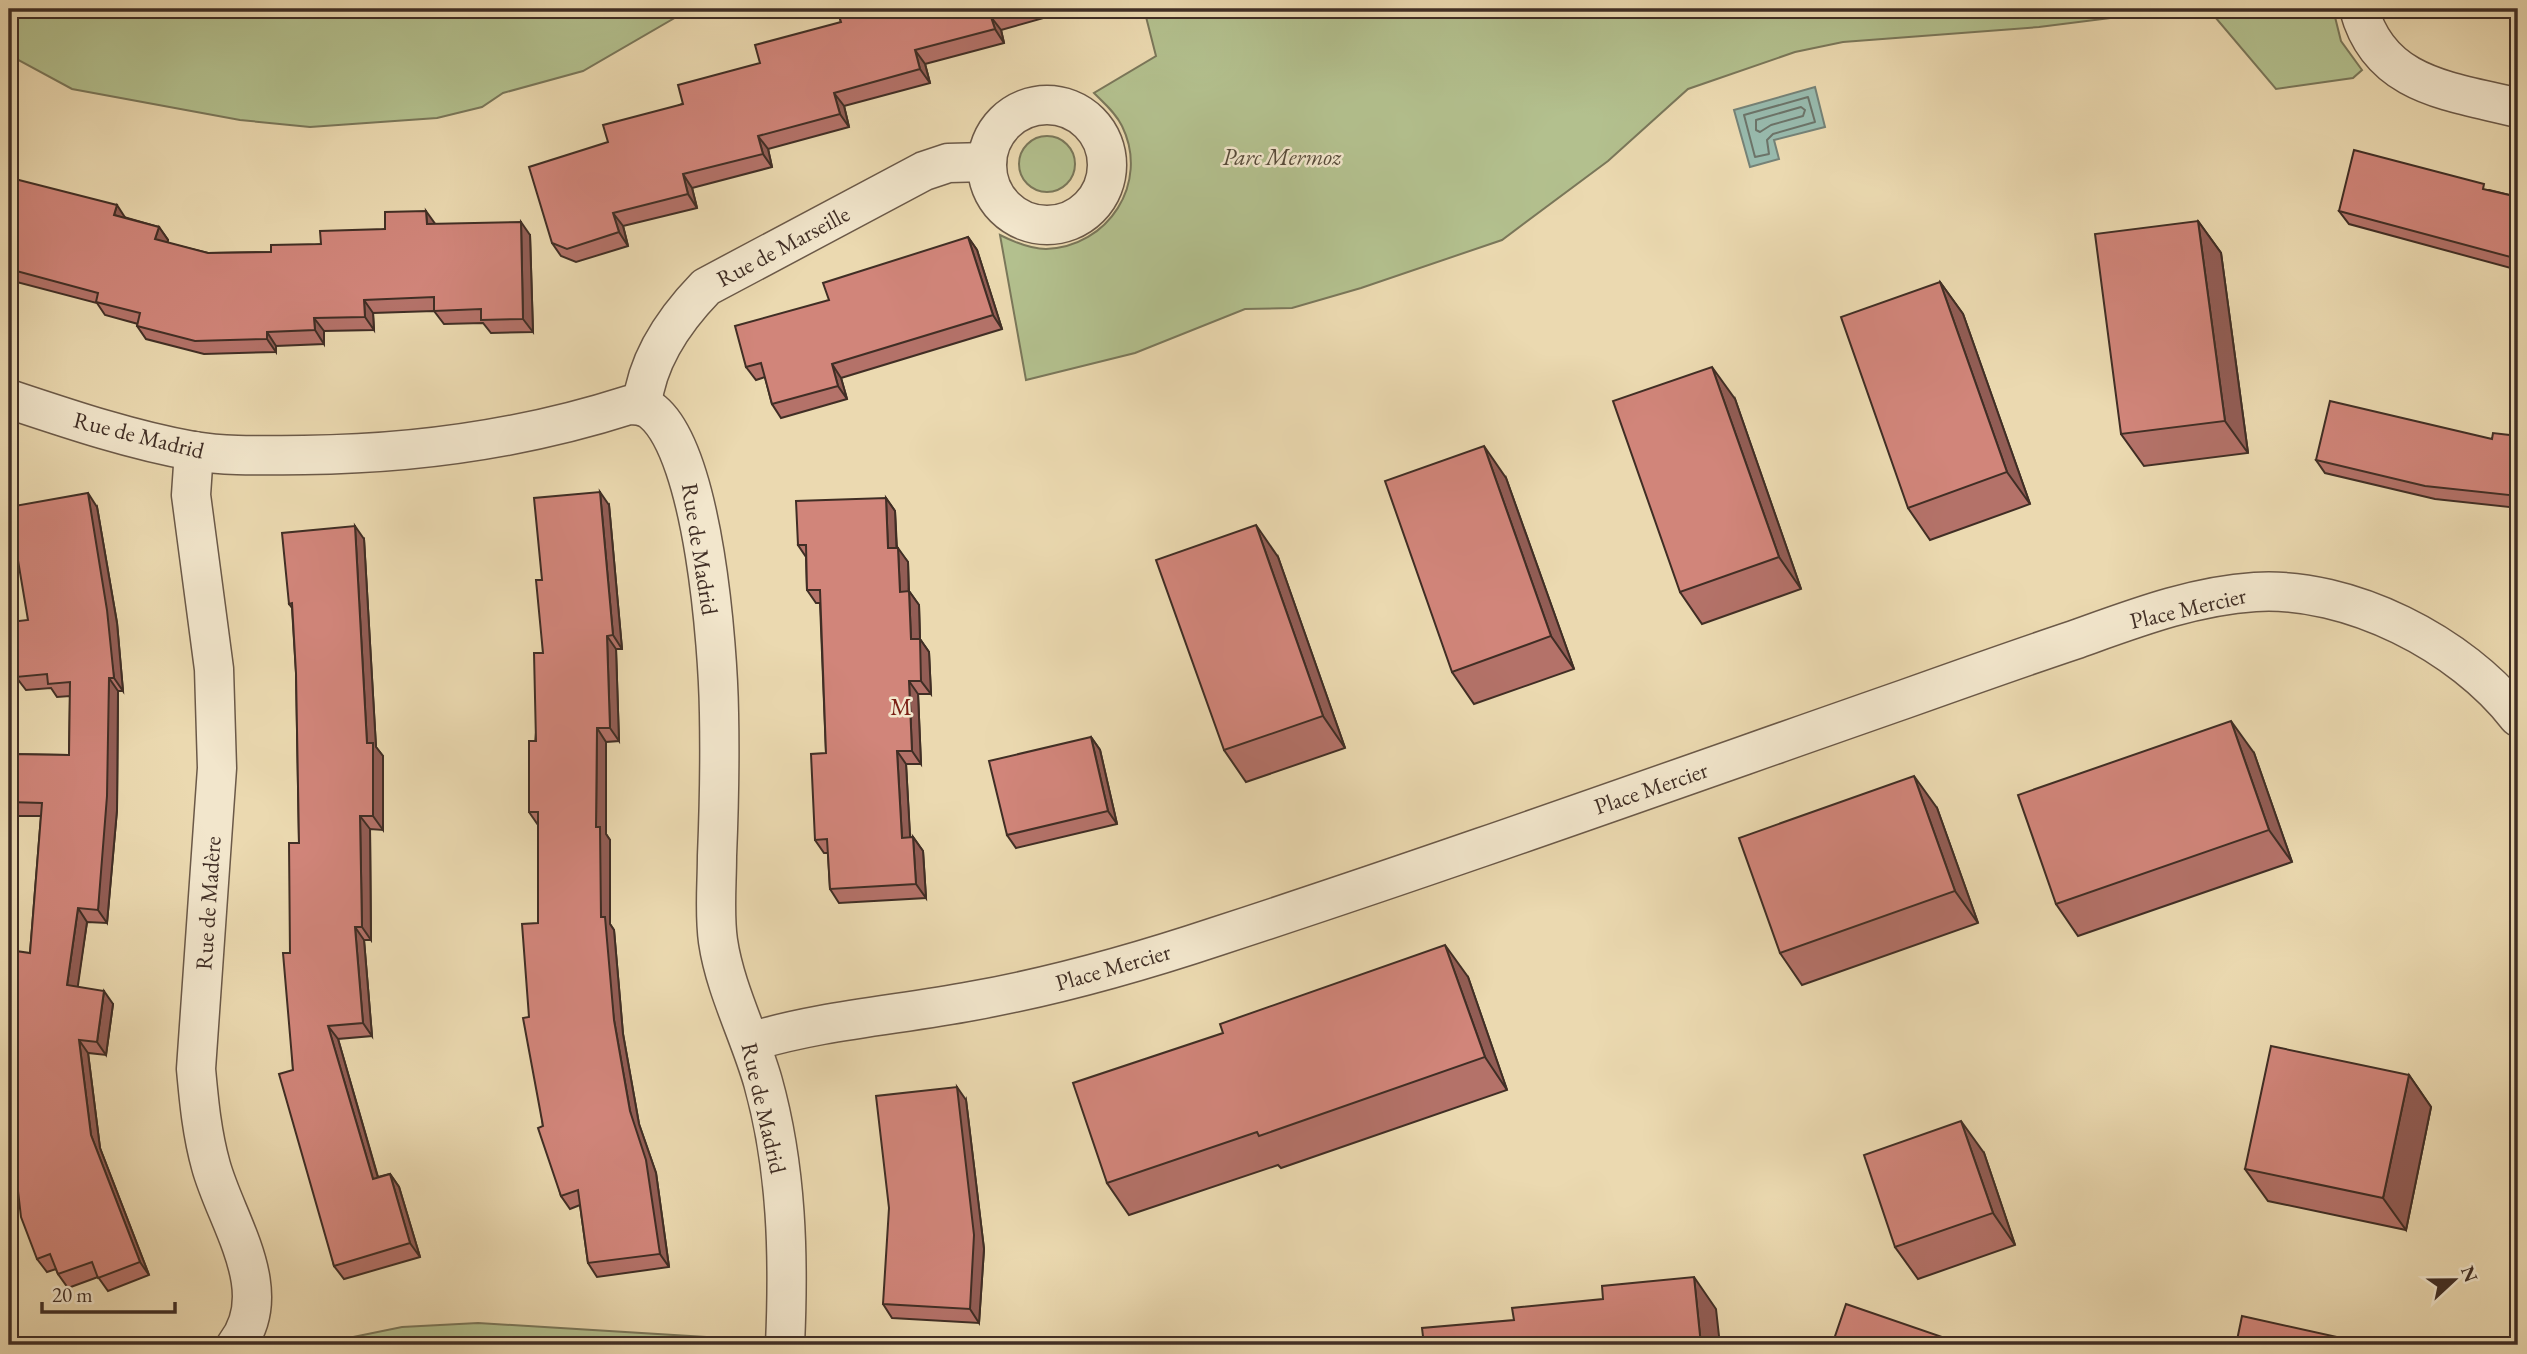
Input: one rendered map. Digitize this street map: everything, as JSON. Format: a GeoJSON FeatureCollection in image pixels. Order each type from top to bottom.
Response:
{"type":"FeatureCollection","features":[{"type":"Feature","properties":{"kind":"street"},"geometry":{"type":"LineString","coordinates":[[2359,9],[2364,28],[2378,52],[2397,69],[2419,82],[2518,108]]}},
{"type":"Feature","properties":{"kind":"street","name":"Rue de Marseille"},"geometry":{"type":"LineString","coordinates":[[642,405],[646,380],[658,352],[688,305],[706,287],[924,172],[948,163],[988,162]]}},
{"type":"Feature","properties":{"kind":"street","name":"Rue de Madrid"},"geometry":{"type":"LineString","coordinates":[[9,399],[107,429],[194,451],[256,456],[350,455],[409,450],[511,436],[629,405],[642,405],[667,427],[684,460],[700,532],[719,709],[716,922],[725,968],[766,1094],[782,1184],[788,1262],[785,1345]]}},
{"type":"Feature","properties":{"kind":"street","name":"Rue de Madère"},"geometry":{"type":"LineString","coordinates":[[194,451],[191,495],[214,669],[217,768],[197,1069],[199,1105],[211,1166],[248,1269],[253,1293],[251,1316],[236,1345]]}},
{"type":"Feature","properties":{"kind":"street","name":"Place Mercier"},"geometry":{"type":"LineString","coordinates":[[750,1042],[802,1028],[974,1001],[1099,974],[1682,777],[2123,622],[2212,597],[2258,592],[2301,593],[2348,602],[2443,650],[2514,701]]}},
{"type":"Feature","properties":{"kind":"green space"},"geometry":{"type":"Polygon","coordinates":[[[9,9],[690,9],[583,71],[503,93],[482,107],[437,118],[310,127],[240,120],[72,89],[9,55],[9,9]]]}},
{"type":"Feature","properties":{"kind":"green space","name":"Parc Mermoz"},"geometry":{"type":"Polygon","coordinates":[[[1144,9],[2333,9],[2341,41],[2362,70],[2353,78],[2276,89],[2210,11],[2158,12],[2039,27],[1843,42],[1795,52],[1688,89],[1608,161],[1502,240],[1361,288],[1292,308],[1245,309],[1135,353],[1026,380],[1000,235],[1034,248],[1068,245],[1088,237],[1105,224],[1118,208],[1127,189],[1131,169],[1129,148],[1119,121],[1094,93],[1156,56],[1144,9]]]}},
{"type":"Feature","properties":{"kind":"green space"},"geometry":{"type":"Polygon","coordinates":[[[1041,136],[1053,136],[1063,140],[1071,148],[1075,164],[1071,180],[1063,188],[1053,192],[1041,192],[1031,188],[1023,180],[1019,170],[1019,158],[1023,148],[1031,140],[1041,136]]]}},
{"type":"Feature","properties":{"kind":"green space"},"geometry":{"type":"Polygon","coordinates":[[[478,1323],[754,1340],[753,1345],[314,1345],[402,1327],[478,1323]]]}},
{"type":"Feature","properties":{"kind":"water"},"geometry":{"type":"Polygon","coordinates":[[[1815,87],[1825,127],[1774,140],[1779,159],[1750,167],[1734,110],[1815,87]]]}},
{"type":"Feature","properties":{"kind":"building"},"geometry":{"type":"Polygon","coordinates":[[[837,9],[1019,9],[991,17],[995,29],[915,50],[920,69],[834,93],[840,114],[758,136],[763,154],[683,174],[688,194],[613,213],[619,232],[567,249],[552,243],[529,167],[608,142],[603,125],[683,104],[678,85],[760,63],[755,45],[841,22],[837,9]]]}},
{"type":"Feature","properties":{"kind":"building"},"geometry":{"type":"Polygon","coordinates":[[[2354,150],[2484,184],[2483,189],[2518,197],[2518,259],[2339,211],[2354,150]]]}},
{"type":"Feature","properties":{"kind":"building"},"geometry":{"type":"Polygon","coordinates":[[[11,178],[117,205],[114,215],[159,227],[155,239],[208,253],[271,252],[271,245],[321,244],[320,231],[385,229],[385,212],[426,211],[427,224],[521,222],[523,319],[481,320],[481,309],[434,311],[434,297],[364,300],[365,317],[314,318],[315,330],[267,332],[267,339],[195,341],[137,326],[140,313],[96,302],[98,293],[9,269],[11,178]]]}},
{"type":"Feature","properties":{"kind":"building"},"geometry":{"type":"Polygon","coordinates":[[[2198,221],[2225,421],[2121,434],[2095,234],[2198,221]]]}},
{"type":"Feature","properties":{"kind":"building"},"geometry":{"type":"Polygon","coordinates":[[[968,237],[993,315],[832,364],[838,386],[772,404],[761,363],[746,367],[735,326],[829,300],[823,283],[968,237]]]}},
{"type":"Feature","properties":{"kind":"building"},"geometry":{"type":"Polygon","coordinates":[[[1940,282],[2007,472],[1908,508],[1841,317],[1940,282]]]}},
{"type":"Feature","properties":{"kind":"building"},"geometry":{"type":"Polygon","coordinates":[[[1712,367],[1779,557],[1680,592],[1613,401],[1712,367]]]}},
{"type":"Feature","properties":{"kind":"building"},"geometry":{"type":"Polygon","coordinates":[[[2330,401],[2492,439],[2493,433],[2518,436],[2518,496],[2425,486],[2316,460],[2330,401]]]}},
{"type":"Feature","properties":{"kind":"building"},"geometry":{"type":"Polygon","coordinates":[[[1484,446],[1551,636],[1452,672],[1385,481],[1484,446]]]}},
{"type":"Feature","properties":{"kind":"building"},"geometry":{"type":"Polygon","coordinates":[[[600,492],[613,635],[607,636],[610,728],[597,728],[596,827],[600,827],[601,917],[605,917],[614,1020],[630,1111],[646,1160],[660,1254],[588,1263],[578,1190],[561,1196],[538,1128],[543,1126],[523,1018],[529,1017],[522,924],[538,923],[538,812],[529,812],[529,741],[536,741],[534,653],[543,653],[536,580],[542,580],[534,498],[600,492]]]}},
{"type":"Feature","properties":{"kind":"building"},"geometry":{"type":"Polygon","coordinates":[[[88,493],[107,610],[114,678],[109,678],[107,796],[98,910],[78,908],[67,985],[104,991],[97,1042],[79,1040],[91,1135],[140,1262],[98,1278],[92,1262],[58,1274],[50,1254],[37,1259],[21,1217],[9,1113],[9,950],[30,953],[42,803],[9,802],[9,754],[69,755],[70,682],[48,684],[47,674],[16,677],[11,622],[28,620],[9,507],[88,493]]]}},
{"type":"Feature","properties":{"kind":"building"},"geometry":{"type":"Polygon","coordinates":[[[886,498],[888,548],[898,548],[900,592],[909,591],[911,639],[920,639],[921,681],[909,681],[912,751],[897,751],[902,838],[913,837],[916,884],[830,889],[827,839],[815,840],[811,754],[826,753],[820,590],[807,590],[806,545],[798,545],[796,501],[886,498]]]}},
{"type":"Feature","properties":{"kind":"building"},"geometry":{"type":"Polygon","coordinates":[[[1256,525],[1323,716],[1224,750],[1156,560],[1256,525]]]}},
{"type":"Feature","properties":{"kind":"building"},"geometry":{"type":"Polygon","coordinates":[[[355,526],[367,743],[373,743],[373,816],[360,816],[362,927],[355,927],[363,1023],[328,1026],[373,1179],[390,1174],[410,1243],[334,1266],[279,1074],[293,1070],[283,953],[290,953],[289,843],[299,843],[296,673],[292,603],[289,604],[282,533],[355,526]]]}},
{"type":"Feature","properties":{"kind":"building"},"geometry":{"type":"Polygon","coordinates":[[[2231,721],[2269,830],[2056,904],[2018,795],[2231,721]]]}},
{"type":"Feature","properties":{"kind":"building"},"geometry":{"type":"Polygon","coordinates":[[[1091,737],[1108,811],[1007,835],[989,761],[1091,737]]]}},
{"type":"Feature","properties":{"kind":"building"},"geometry":{"type":"Polygon","coordinates":[[[1914,776],[1955,891],[1780,953],[1739,838],[1914,776]]]}},
{"type":"Feature","properties":{"kind":"building"},"geometry":{"type":"Polygon","coordinates":[[[1445,945],[1485,1057],[1259,1136],[1257,1132],[1107,1183],[1073,1083],[1223,1033],[1220,1024],[1445,945]]]}},
{"type":"Feature","properties":{"kind":"building"},"geometry":{"type":"Polygon","coordinates":[[[2271,1046],[2409,1075],[2383,1198],[2245,1169],[2271,1046]]]}},
{"type":"Feature","properties":{"kind":"building"},"geometry":{"type":"Polygon","coordinates":[[[957,1087],[974,1235],[970,1309],[883,1304],[889,1208],[876,1096],[957,1087]]]}},
{"type":"Feature","properties":{"kind":"building"},"geometry":{"type":"Polygon","coordinates":[[[1961,1121],[1993,1213],[1895,1247],[1864,1155],[1961,1121]]]}},
{"type":"Feature","properties":{"kind":"building"},"geometry":{"type":"Polygon","coordinates":[[[1694,1277],[1701,1345],[1424,1345],[1422,1328],[1514,1320],[1512,1308],[1603,1299],[1602,1286],[1694,1277]]]}},
{"type":"Feature","properties":{"kind":"building"},"geometry":{"type":"Polygon","coordinates":[[[1846,1304],[1948,1339],[1945,1345],[1832,1345],[1846,1304]]]}},
{"type":"Feature","properties":{"kind":"building"},"geometry":{"type":"Polygon","coordinates":[[[2242,1316],[2355,1341],[2354,1345],[2236,1345],[2242,1316]]]}},
{"type":"Feature","properties":{"kind":"district","name":"M"},"geometry":{"type":"Point","coordinates":[902,707]}}]}
